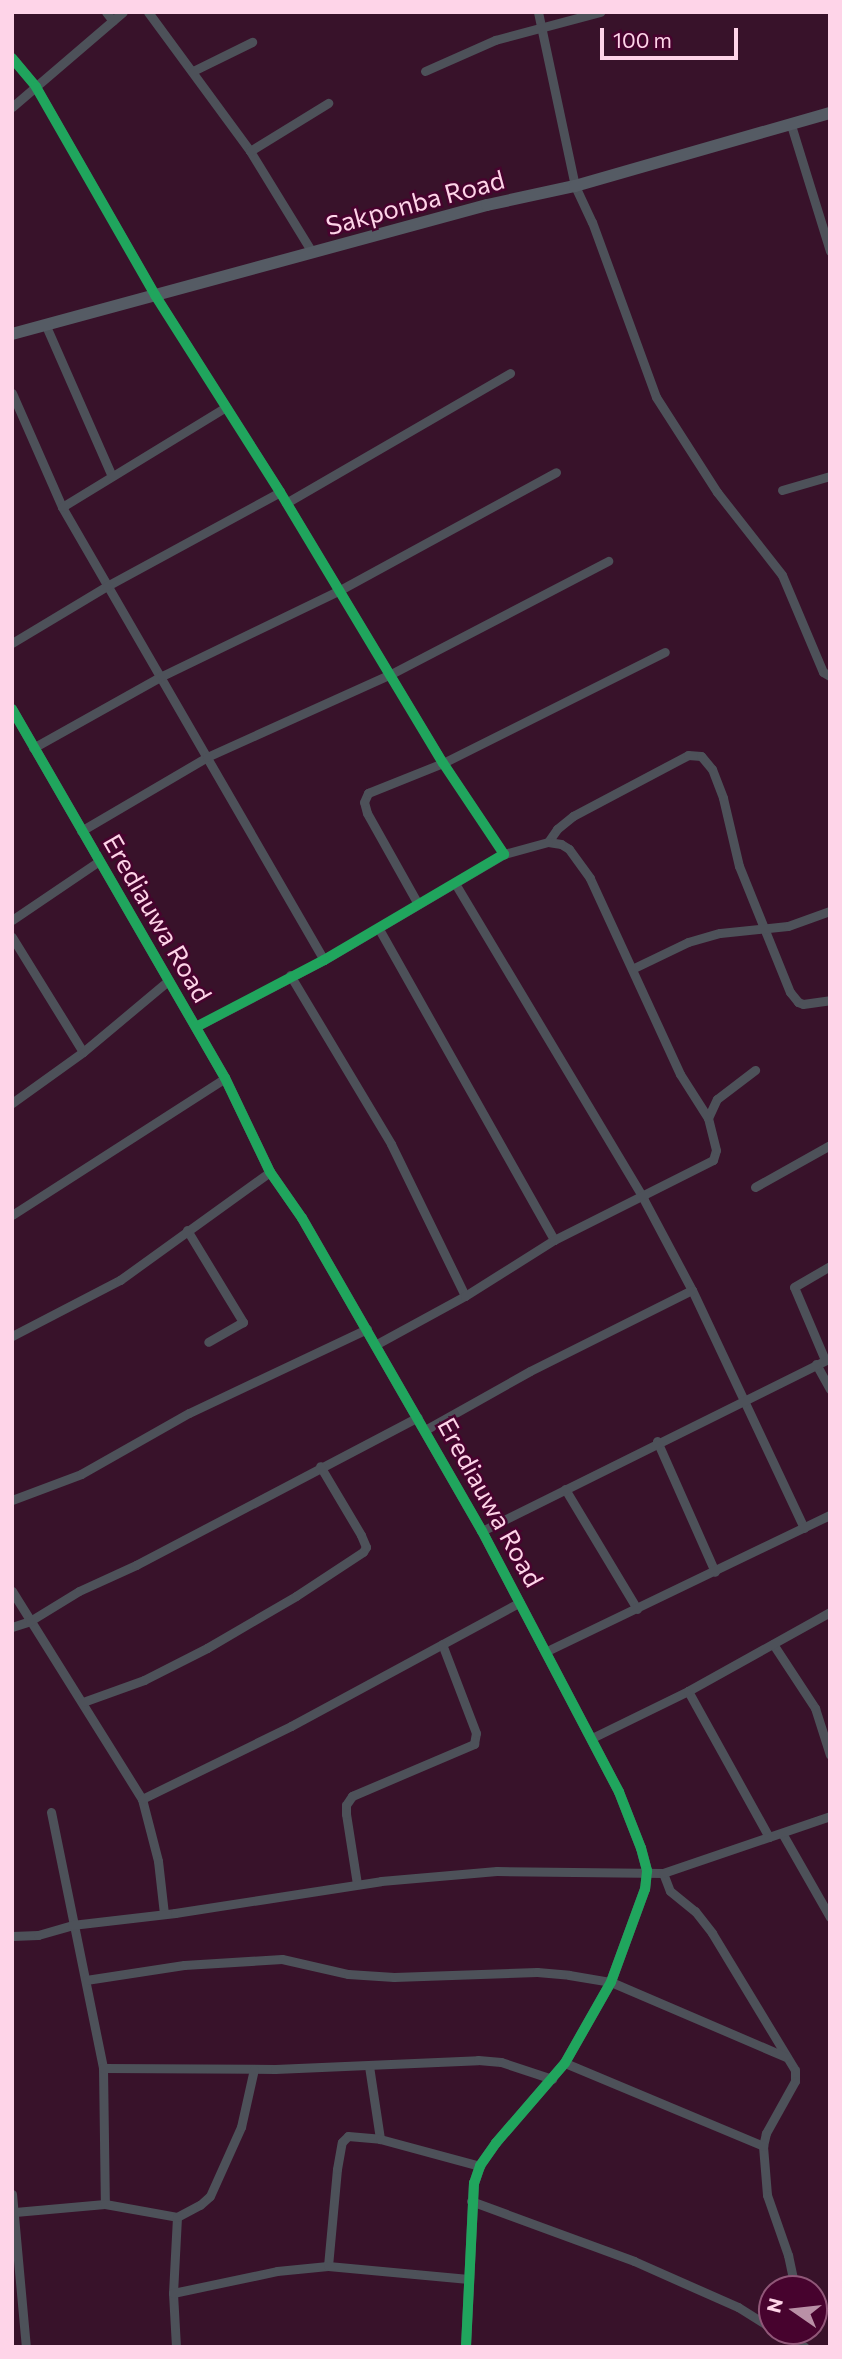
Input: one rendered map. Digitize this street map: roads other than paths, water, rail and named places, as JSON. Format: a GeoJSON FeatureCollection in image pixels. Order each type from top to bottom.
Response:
{"type":"FeatureCollection","features":[{"type":"Feature","properties":{"kind":"main road","name":"Sakponba Road"},"geometry":{"type":"LineString","coordinates":[[12,334],[487,205],[575,186],[830,113]]}},
{"type":"Feature","properties":{"kind":"street"},"geometry":{"type":"LineString","coordinates":[[106,12],[113,21]]}},
{"type":"Feature","properties":{"kind":"street"},"geometry":{"type":"LineString","coordinates":[[12,107],[123,12]]}},
{"type":"Feature","properties":{"kind":"street"},"geometry":{"type":"LineString","coordinates":[[148,12],[250,151],[312,252]]}},
{"type":"Feature","properties":{"kind":"street"},"geometry":{"type":"LineString","coordinates":[[538,12],[575,186],[592,222],[656,397],[717,492],[782,575],[823,672],[830,676]]}},
{"type":"Feature","properties":{"kind":"street"},"geometry":{"type":"LineString","coordinates":[[425,71],[495,40],[543,30],[600,12]]}},
{"type":"Feature","properties":{"kind":"street"},"geometry":{"type":"LineString","coordinates":[[193,71],[253,42]]}},
{"type":"Feature","properties":{"kind":"street"},"geometry":{"type":"LineString","coordinates":[[12,58],[36,87],[155,295],[280,492],[443,763],[504,854]]}},
{"type":"Feature","properties":{"kind":"street"},"geometry":{"type":"LineString","coordinates":[[250,151],[328,103]]}},
{"type":"Feature","properties":{"kind":"street"},"geometry":{"type":"LineString","coordinates":[[791,125],[830,251]]}},
{"type":"Feature","properties":{"kind":"street"},"geometry":{"type":"LineString","coordinates":[[46,326],[112,476]]}},
{"type":"Feature","properties":{"kind":"street"},"geometry":{"type":"LineString","coordinates":[[286,503],[510,373]]}},
{"type":"Feature","properties":{"kind":"street"},"geometry":{"type":"LineString","coordinates":[[12,393],[62,507],[324,960]]}},
{"type":"Feature","properties":{"kind":"street"},"geometry":{"type":"LineString","coordinates":[[62,507],[226,407]]}},
{"type":"Feature","properties":{"kind":"street"},"geometry":{"type":"LineString","coordinates":[[33,748],[162,676],[340,590],[556,472]]}},
{"type":"Feature","properties":{"kind":"street"},"geometry":{"type":"LineString","coordinates":[[782,490],[830,476]]}},
{"type":"Feature","properties":{"kind":"street"},"geometry":{"type":"LineString","coordinates":[[12,643],[107,586],[280,492]]}},
{"type":"Feature","properties":{"kind":"street"},"geometry":{"type":"LineString","coordinates":[[81,831],[207,757],[391,674],[608,562]]}},
{"type":"Feature","properties":{"kind":"street"},"geometry":{"type":"LineString","coordinates":[[418,904],[366,813],[364,802],[368,793],[443,763],[664,652]]}},
{"type":"Feature","properties":{"kind":"street","name":"Erediauwa Road"},"geometry":{"type":"LineString","coordinates":[[12,709],[225,1078],[270,1172],[302,1218],[482,1531],[547,1651],[631,1817],[647,1871],[640,1908],[611,1982],[565,2063],[480,2166],[471,2201],[466,2347]]}},
{"type":"Feature","properties":{"kind":"street"},"geometry":{"type":"LineString","coordinates":[[548,842],[557,829],[573,816],[695,753],[712,769],[723,798],[739,866],[798,1002],[830,1000]]}},
{"type":"Feature","properties":{"kind":"street"},"geometry":{"type":"LineString","coordinates":[[196,1027],[290,975],[324,960],[418,904],[456,885],[504,854],[548,842],[569,849],[590,878],[634,968],[680,1074],[708,1118],[716,1150],[713,1160],[643,1198],[554,1240],[465,1296],[375,1345]]}},
{"type":"Feature","properties":{"kind":"street"},"geometry":{"type":"LineString","coordinates":[[12,920],[99,861]]}},
{"type":"Feature","properties":{"kind":"street"},"geometry":{"type":"LineString","coordinates":[[456,885],[643,1198],[692,1290],[804,1528]]}},
{"type":"Feature","properties":{"kind":"street"},"geometry":{"type":"LineString","coordinates":[[634,968],[688,942],[720,933],[788,926],[830,911]]}},
{"type":"Feature","properties":{"kind":"street"},"geometry":{"type":"LineString","coordinates":[[379,929],[554,1240]]}},
{"type":"Feature","properties":{"kind":"street"},"geometry":{"type":"LineString","coordinates":[[12,937],[83,1052]]}},
{"type":"Feature","properties":{"kind":"street"},"geometry":{"type":"LineString","coordinates":[[290,975],[391,1144],[465,1296]]}},
{"type":"Feature","properties":{"kind":"street"},"geometry":{"type":"LineString","coordinates":[[12,1103],[83,1052],[168,981]]}},
{"type":"Feature","properties":{"kind":"street"},"geometry":{"type":"LineString","coordinates":[[708,1118],[717,1099],[755,1070]]}},
{"type":"Feature","properties":{"kind":"street"},"geometry":{"type":"LineString","coordinates":[[12,1215],[225,1078]]}},
{"type":"Feature","properties":{"kind":"street"},"geometry":{"type":"LineString","coordinates":[[755,1187],[830,1145]]}},
{"type":"Feature","properties":{"kind":"street"},"geometry":{"type":"LineString","coordinates":[[12,1336],[120,1280],[270,1172]]}},
{"type":"Feature","properties":{"kind":"street"},"geometry":{"type":"LineString","coordinates":[[187,1230],[243,1322],[208,1342]]}},
{"type":"Feature","properties":{"kind":"street"},"geometry":{"type":"LineString","coordinates":[[830,1266],[794,1287],[824,1360],[830,1390]]}},
{"type":"Feature","properties":{"kind":"street"},"geometry":{"type":"LineString","coordinates":[[425,1430],[530,1371],[692,1290]]}},
{"type":"Feature","properties":{"kind":"street"},"geometry":{"type":"LineString","coordinates":[[12,1500],[80,1474],[189,1413],[366,1329]]}},
{"type":"Feature","properties":{"kind":"street"},"geometry":{"type":"LineString","coordinates":[[482,1531],[657,1441],[824,1360]]}},
{"type":"Feature","properties":{"kind":"street"},"geometry":{"type":"LineString","coordinates":[[12,1627],[418,1417]]}},
{"type":"Feature","properties":{"kind":"street"},"geometry":{"type":"LineString","coordinates":[[657,1441],[715,1572]]}},
{"type":"Feature","properties":{"kind":"street"},"geometry":{"type":"LineString","coordinates":[[83,1702],[144,1680],[207,1648],[296,1596],[363,1552],[366,1547],[361,1535],[320,1466]]}},
{"type":"Feature","properties":{"kind":"street"},"geometry":{"type":"LineString","coordinates":[[565,1489],[637,1609]]}},
{"type":"Feature","properties":{"kind":"street"},"geometry":{"type":"LineString","coordinates":[[547,1651],[830,1515]]}},
{"type":"Feature","properties":{"kind":"street"},"geometry":{"type":"LineString","coordinates":[[12,1591],[142,1799],[158,1861],[164,1914]]}},
{"type":"Feature","properties":{"kind":"street"},"geometry":{"type":"LineString","coordinates":[[142,1799],[291,1726],[520,1602]]}},
{"type":"Feature","properties":{"kind":"street"},"geometry":{"type":"LineString","coordinates":[[592,1738],[688,1691],[830,1612]]}},
{"type":"Feature","properties":{"kind":"street"},"geometry":{"type":"LineString","coordinates":[[357,1884],[346,1814],[346,1805],[352,1796],[474,1744],[476,1733],[442,1644]]}},
{"type":"Feature","properties":{"kind":"street"},"geometry":{"type":"LineString","coordinates":[[774,1644],[815,1708],[830,1755]]}},
{"type":"Feature","properties":{"kind":"street"},"geometry":{"type":"LineString","coordinates":[[688,1691],[769,1837]]}},
{"type":"Feature","properties":{"kind":"street"},"geometry":{"type":"LineString","coordinates":[[51,1812],[103,2068],[106,2204]]}},
{"type":"Feature","properties":{"kind":"street"},"geometry":{"type":"LineString","coordinates":[[12,1936],[50,1933],[72,1925],[164,1914],[357,1884],[497,1871],[663,1873],[830,1816]]}},
{"type":"Feature","properties":{"kind":"street"},"geometry":{"type":"LineString","coordinates":[[782,1833],[830,1917]]}},
{"type":"Feature","properties":{"kind":"street"},"geometry":{"type":"LineString","coordinates":[[663,1873],[664,1882],[670,1891],[695,1910],[712,1933],[795,2070],[795,2081],[766,2133],[763,2146],[767,2195],[792,2275]]}},
{"type":"Feature","properties":{"kind":"street"},"geometry":{"type":"LineString","coordinates":[[86,1980],[184,1965],[282,1959],[348,1974],[394,1977],[537,1972],[611,1982],[786,2057]]}},
{"type":"Feature","properties":{"kind":"street"},"geometry":{"type":"LineString","coordinates":[[103,2068],[254,2069],[369,2066],[404,2062],[501,2062],[552,2079]]}},
{"type":"Feature","properties":{"kind":"street"},"geometry":{"type":"LineString","coordinates":[[565,2063],[763,2146]]}},
{"type":"Feature","properties":{"kind":"street"},"geometry":{"type":"LineString","coordinates":[[369,2066],[380,2139]]}},
{"type":"Feature","properties":{"kind":"street"},"geometry":{"type":"LineString","coordinates":[[15,2212],[106,2204],[177,2217],[210,2196],[241,2127],[254,2069]]}},
{"type":"Feature","properties":{"kind":"street"},"geometry":{"type":"LineString","coordinates":[[328,2266],[342,2142],[348,2136],[380,2139],[480,2166]]}},
{"type":"Feature","properties":{"kind":"street"},"geometry":{"type":"LineString","coordinates":[[12,2194],[26,2347]]}},
{"type":"Feature","properties":{"kind":"street"},"geometry":{"type":"LineString","coordinates":[[471,2201],[634,2261],[738,2306],[758,2319]]}},
{"type":"Feature","properties":{"kind":"street"},"geometry":{"type":"LineString","coordinates":[[176,2347],[173,2292],[177,2217]]}},
{"type":"Feature","properties":{"kind":"street"},"geometry":{"type":"LineString","coordinates":[[173,2292],[277,2271],[328,2266],[468,2279]]}}]}
